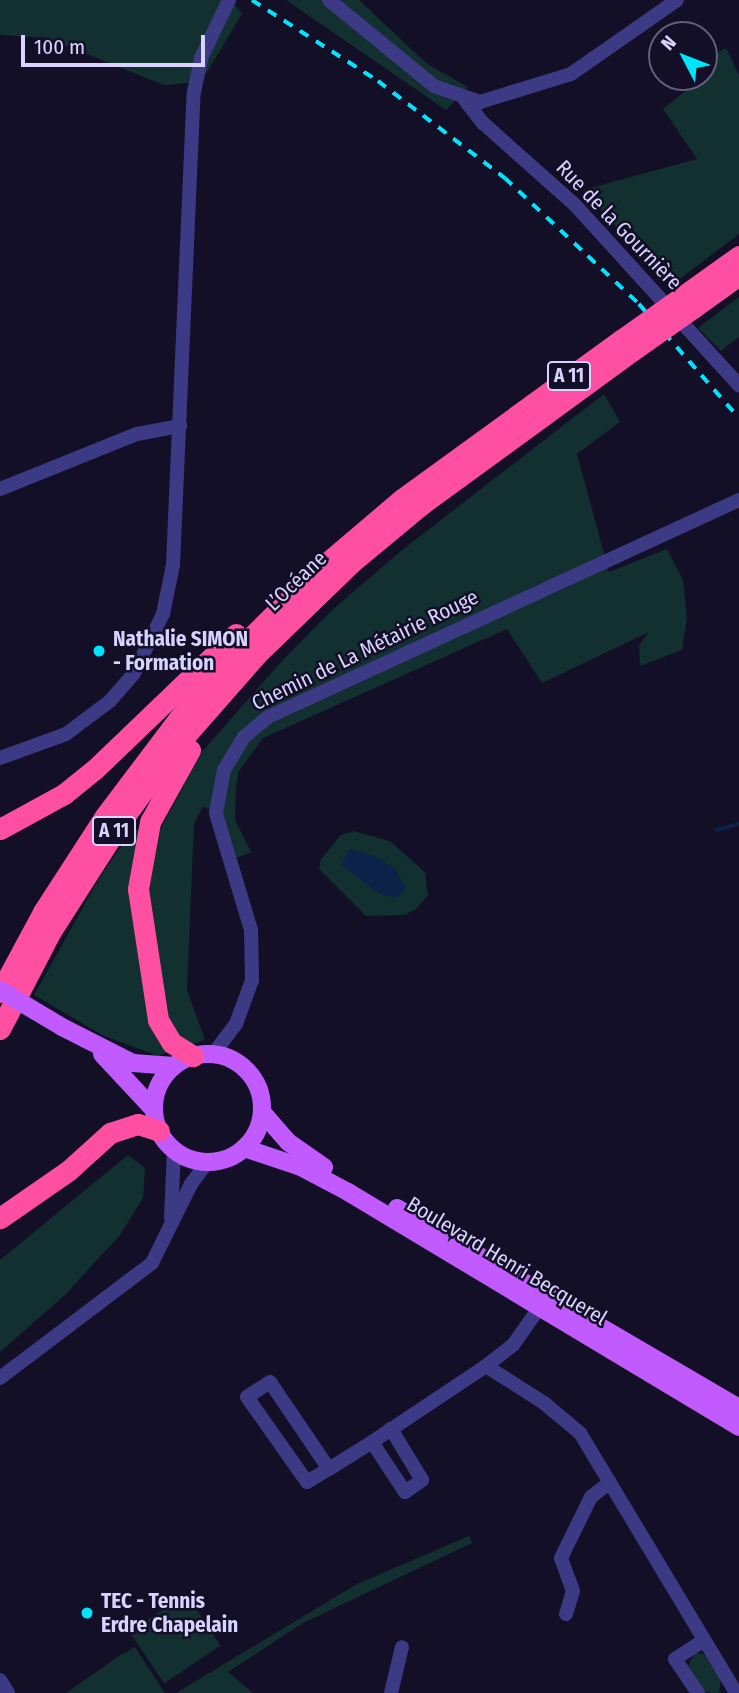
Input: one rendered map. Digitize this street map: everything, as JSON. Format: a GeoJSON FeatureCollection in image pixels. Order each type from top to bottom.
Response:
{"type":"FeatureCollection","features":[{"type":"Feature","properties":{"kind":"highway","name":"L’Océane"},"geometry":{"type":"LineString","coordinates":[[0,991],[60,884],[141,766],[214,678],[322,567],[454,458],[688,302],[739,257]]}},
{"type":"Feature","properties":{"kind":"highway","name":"L’Océane"},"geometry":{"type":"LineString","coordinates":[[688,302],[739,275]]}},
{"type":"Feature","properties":{"kind":"highway","name":"L’Océane"},"geometry":{"type":"LineString","coordinates":[[0,1029],[51,931],[117,826],[178,744],[257,654],[351,563],[422,504],[626,345]]}},
{"type":"Feature","properties":{"kind":"highway"},"geometry":{"type":"LineString","coordinates":[[0,829],[55,799],[95,769],[296,578],[322,567]]}},
{"type":"Feature","properties":{"kind":"highway"},"geometry":{"type":"LineString","coordinates":[[194,1058],[172,1044],[158,1020],[139,915],[139,864],[159,799],[191,750],[246,681],[257,654]]}},
{"type":"Feature","properties":{"kind":"highway"},"geometry":{"type":"LineString","coordinates":[[0,1218],[68,1171],[110,1133],[156,1121]]}},
{"type":"Feature","properties":{"kind":"main road"},"geometry":{"type":"LineString","coordinates":[[0,991],[92,1045],[133,1063],[194,1058],[237,1062],[251,1074],[260,1091],[262,1112],[258,1129],[244,1148],[207,1163],[174,1150],[131,1080],[92,1045]]}},
{"type":"Feature","properties":{"kind":"main road"},"geometry":{"type":"LineString","coordinates":[[156,1121],[159,1086],[194,1058]]}},
{"type":"Feature","properties":{"kind":"main road","name":"Boulevard Henri Becquerel"},"geometry":{"type":"LineString","coordinates":[[262,1112],[299,1151],[544,1300],[739,1427]]}},
{"type":"Feature","properties":{"kind":"main road","name":"Boulevard Henri Becquerel"},"geometry":{"type":"LineString","coordinates":[[244,1148],[301,1167],[739,1408]]}},
{"type":"Feature","properties":{"kind":"street"},"geometry":{"type":"LineString","coordinates":[[0,758],[50,742],[93,716],[123,687],[149,645],[170,589],[180,426],[194,92],[201,58],[229,0]]}},
{"type":"Feature","properties":{"kind":"street"},"geometry":{"type":"LineString","coordinates":[[329,0],[428,82],[464,99],[499,99],[571,74],[677,0]]}},
{"type":"Feature","properties":{"kind":"street","name":"Rue de la Gournière"},"geometry":{"type":"LineString","coordinates":[[464,99],[483,123],[575,205],[739,385]]}},
{"type":"Feature","properties":{"kind":"street"},"geometry":{"type":"LineString","coordinates":[[0,489],[137,434],[180,426]]}},
{"type":"Feature","properties":{"kind":"street","name":"Chemin de La Métairie Rouge"},"geometry":{"type":"LineString","coordinates":[[194,1058],[236,1024],[252,980],[251,930],[216,813],[224,771],[244,737],[268,717],[739,500]]}},
{"type":"Feature","properties":{"kind":"street"},"geometry":{"type":"LineString","coordinates":[[168,1236],[176,1187],[174,1150]]}},
{"type":"Feature","properties":{"kind":"street"},"geometry":{"type":"LineString","coordinates":[[0,1378],[139,1277],[168,1236],[191,1184],[207,1163]]}},
{"type":"Feature","properties":{"kind":"street"},"geometry":{"type":"LineString","coordinates":[[329,1469],[270,1382],[247,1397],[307,1482],[329,1469],[372,1442],[486,1366],[513,1345],[544,1300]]}},
{"type":"Feature","properties":{"kind":"street"},"geometry":{"type":"LineString","coordinates":[[486,1366],[544,1403],[580,1433],[736,1693]]}},
{"type":"Feature","properties":{"kind":"street"},"geometry":{"type":"LineString","coordinates":[[372,1442],[405,1492],[422,1479],[391,1429]]}},
{"type":"Feature","properties":{"kind":"street"},"geometry":{"type":"LineString","coordinates":[[566,1614],[573,1591],[561,1558],[591,1497],[610,1482]]}},
{"type":"Feature","properties":{"kind":"street"},"geometry":{"type":"LineString","coordinates":[[696,1692],[675,1659],[704,1640]]}},
{"type":"Feature","properties":{"kind":"street"},"geometry":{"type":"LineString","coordinates":[[391,1693],[402,1647]]}},
{"type":"Feature","properties":{"kind":"street"},"geometry":{"type":"LineString","coordinates":[[0,1680],[8,1693]]}},
{"type":"Feature","properties":{"kind":"green space"},"geometry":{"type":"Polygon","coordinates":[[[0,0],[231,0],[242,14],[201,82],[164,85],[47,38],[0,35],[0,0]]]}},
{"type":"Feature","properties":{"kind":"green space"},"geometry":{"type":"Polygon","coordinates":[[[286,0],[359,0],[427,64],[468,87],[446,110],[286,0]]]}},
{"type":"Feature","properties":{"kind":"green space"},"geometry":{"type":"Polygon","coordinates":[[[726,48],[739,75],[739,234],[681,278],[658,274],[583,190],[697,159],[663,109],[686,91],[718,91],[718,52],[726,48]]]}},
{"type":"Feature","properties":{"kind":"green space"},"geometry":{"type":"Polygon","coordinates":[[[739,297],[739,337],[721,351],[698,328],[739,297]]]}},
{"type":"Feature","properties":{"kind":"green space"},"geometry":{"type":"Polygon","coordinates":[[[604,394],[620,422],[577,454],[609,572],[667,549],[683,580],[687,618],[682,650],[640,666],[639,645],[649,632],[542,683],[507,629],[263,738],[239,771],[236,786],[235,820],[251,852],[237,858],[223,813],[203,807],[194,823],[187,990],[205,1040],[158,1056],[102,1035],[34,995],[100,877],[133,830],[161,828],[201,753],[280,663],[331,611],[402,550],[604,394]]]}},
{"type":"Feature","properties":{"kind":"green space"},"geometry":{"type":"Polygon","coordinates":[[[353,831],[390,841],[425,872],[428,895],[416,909],[405,915],[366,916],[319,869],[321,859],[341,835],[353,831]]]}},
{"type":"Feature","properties":{"kind":"green space"},"geometry":{"type":"Polygon","coordinates":[[[128,1155],[145,1168],[143,1198],[120,1235],[65,1295],[0,1352],[0,1260],[128,1155]]]}},
{"type":"Feature","properties":{"kind":"green space"},"geometry":{"type":"Polygon","coordinates":[[[469,1536],[472,1543],[303,1623],[228,1672],[253,1693],[176,1693],[357,1584],[469,1536]]]}},
{"type":"Feature","properties":{"kind":"green space"},"geometry":{"type":"Polygon","coordinates":[[[186,1594],[221,1645],[164,1683],[130,1632],[186,1594]]]}},
{"type":"Feature","properties":{"kind":"green space"},"geometry":{"type":"Polygon","coordinates":[[[135,1647],[165,1693],[66,1693],[119,1656],[135,1647]]]}},
{"type":"Feature","properties":{"kind":"green space"},"geometry":{"type":"Polygon","coordinates":[[[695,1652],[705,1655],[721,1680],[719,1693],[704,1692],[688,1666],[695,1652]]]}},
{"type":"Feature","properties":{"kind":"water"},"geometry":{"type":"Polygon","coordinates":[[[349,849],[377,857],[395,869],[406,888],[396,898],[380,894],[341,865],[349,849]]]}},
{"type":"Feature","properties":{"kind":"waterway"},"geometry":{"type":"LineString","coordinates":[[717,830],[739,824]]}},
{"type":"Feature","properties":{"kind":"railway"},"geometry":{"type":"LineString","coordinates":[[252,0],[378,81],[505,178],[639,304],[739,418]]}},
{"type":"Feature","properties":{"kind":"place","name":"Nathalie SIMON - Formation"},"geometry":{"type":"Point","coordinates":[99,651]}},
{"type":"Feature","properties":{"kind":"place","name":"TEC - Tennis Erdre Chapelain"},"geometry":{"type":"Point","coordinates":[87,1613]}}]}
